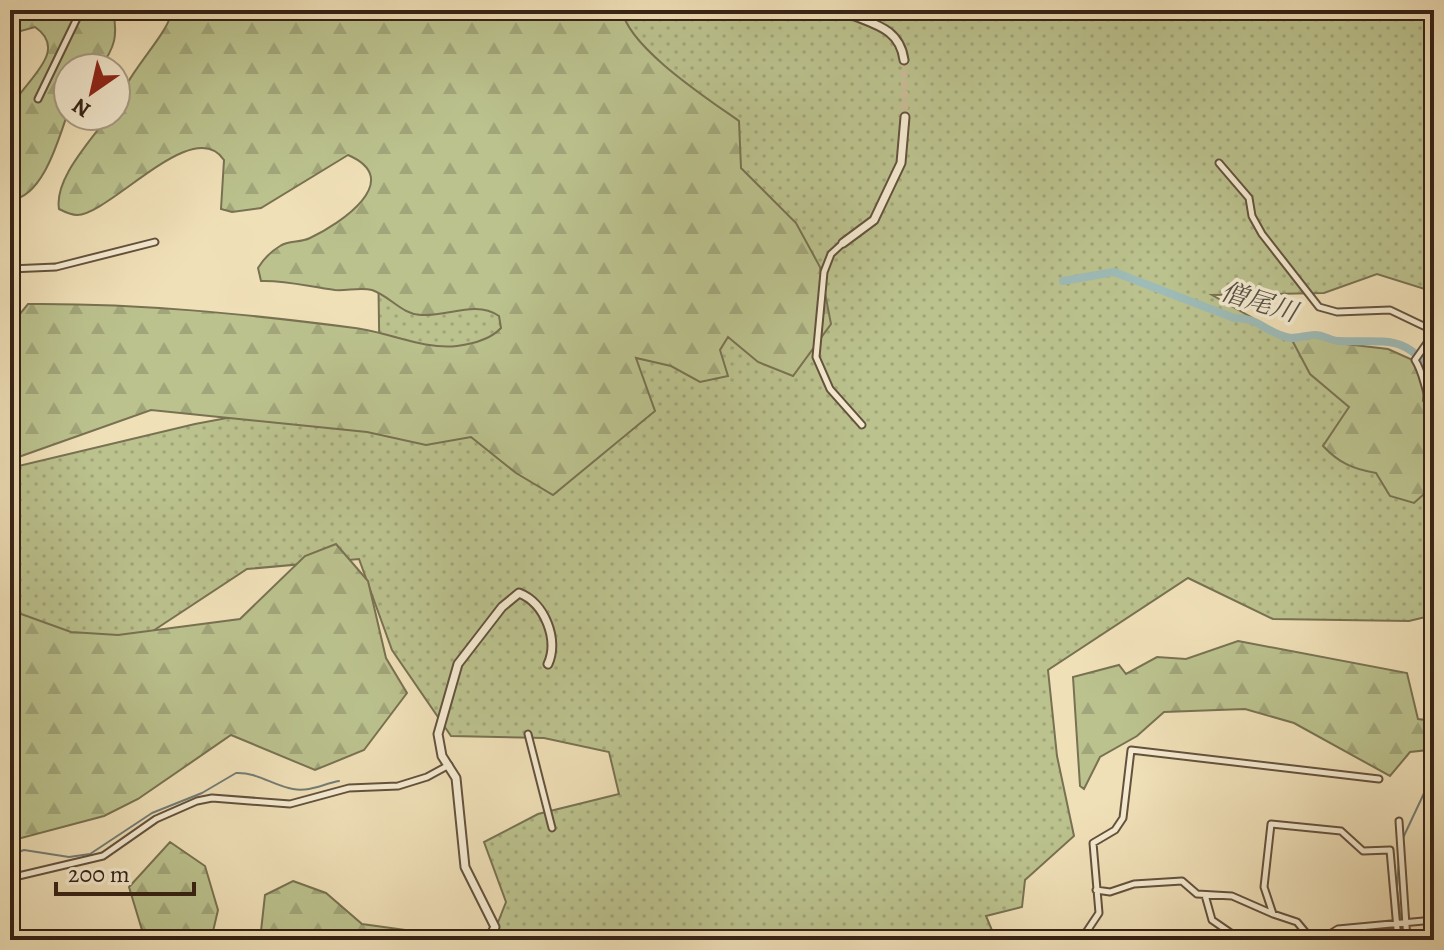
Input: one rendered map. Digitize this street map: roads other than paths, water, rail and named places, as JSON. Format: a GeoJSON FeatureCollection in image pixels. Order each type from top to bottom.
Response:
{"type":"FeatureCollection","features":[{"type":"Feature","properties":{"kind":"street"},"geometry":{"type":"LineString","coordinates":[[38,99],[81,10]]}},
{"type":"Feature","properties":{"kind":"street"},"geometry":{"type":"LineString","coordinates":[[848,10],[892,34],[902,47],[904,60]]}},
{"type":"Feature","properties":{"kind":"street"},"geometry":{"type":"LineString","coordinates":[[862,425],[830,389],[816,357],[824,272],[831,254],[874,220],[901,163],[905,148],[905,117]]}},
{"type":"Feature","properties":{"kind":"street"},"geometry":{"type":"LineString","coordinates":[[1219,163],[1249,198],[1252,216],[1262,234],[1319,307],[1337,312],[1390,310],[1434,332],[1415,360],[1425,376],[1427,395],[1434,405]]}},
{"type":"Feature","properties":{"kind":"street"},"geometry":{"type":"LineString","coordinates":[[10,269],[56,267],[155,242]]}},
{"type":"Feature","properties":{"kind":"street"},"geometry":{"type":"LineString","coordinates":[[488,940],[495,927],[465,867],[456,778],[439,747],[438,734],[451,681],[481,632],[502,607],[519,593],[536,604],[549,628],[553,652],[548,664]]}},
{"type":"Feature","properties":{"kind":"street"},"geometry":{"type":"LineString","coordinates":[[528,734],[552,828]]}},
{"type":"Feature","properties":{"kind":"street"},"geometry":{"type":"LineString","coordinates":[[1081,940],[1099,913],[1093,843],[1115,830],[1123,818],[1131,750],[1379,779]]}},
{"type":"Feature","properties":{"kind":"street"},"geometry":{"type":"LineString","coordinates":[[10,878],[103,856],[156,819],[197,801],[212,798],[290,804],[349,788],[407,784],[449,765]]}},
{"type":"Feature","properties":{"kind":"street"},"geometry":{"type":"LineString","coordinates":[[1399,821],[1407,940]]}},
{"type":"Feature","properties":{"kind":"street"},"geometry":{"type":"LineString","coordinates":[[1273,914],[1264,887],[1271,824],[1341,831],[1363,851],[1390,850],[1398,940]]}},
{"type":"Feature","properties":{"kind":"street"},"geometry":{"type":"LineString","coordinates":[[1096,890],[1110,892],[1134,884],[1182,881],[1197,894],[1232,896],[1297,922],[1312,940]]}},
{"type":"Feature","properties":{"kind":"street"},"geometry":{"type":"LineString","coordinates":[[1205,895],[1207,913],[1216,925],[1241,940]]}},
{"type":"Feature","properties":{"kind":"street"},"geometry":{"type":"LineString","coordinates":[[1320,940],[1338,929],[1434,920]]}},
{"type":"Feature","properties":{"kind":"waterway"},"geometry":{"type":"LineString","coordinates":[[149,15],[154,10]]}},
{"type":"Feature","properties":{"kind":"waterway","name":"僧尾川"},"geometry":{"type":"LineString","coordinates":[[1063,281],[1114,272],[1234,318],[1250,320],[1283,336],[1315,335],[1336,341],[1394,343],[1415,353],[1434,378]]}},
{"type":"Feature","properties":{"kind":"waterway"},"geometry":{"type":"LineString","coordinates":[[1402,840],[1434,772]]}},
{"type":"Feature","properties":{"kind":"waterway"},"geometry":{"type":"LineString","coordinates":[[10,855],[24,850],[69,857],[90,854],[152,813],[202,793],[236,773],[299,790],[339,781]]}},
{"type":"Feature","properties":{"kind":"waterway"},"geometry":{"type":"LineString","coordinates":[[1399,858],[1397,888],[1403,940]]}},
{"type":"Feature","properties":{"kind":"tunnel"},"geometry":{"type":"LineString","coordinates":[[904,60],[905,117]]}}]}
